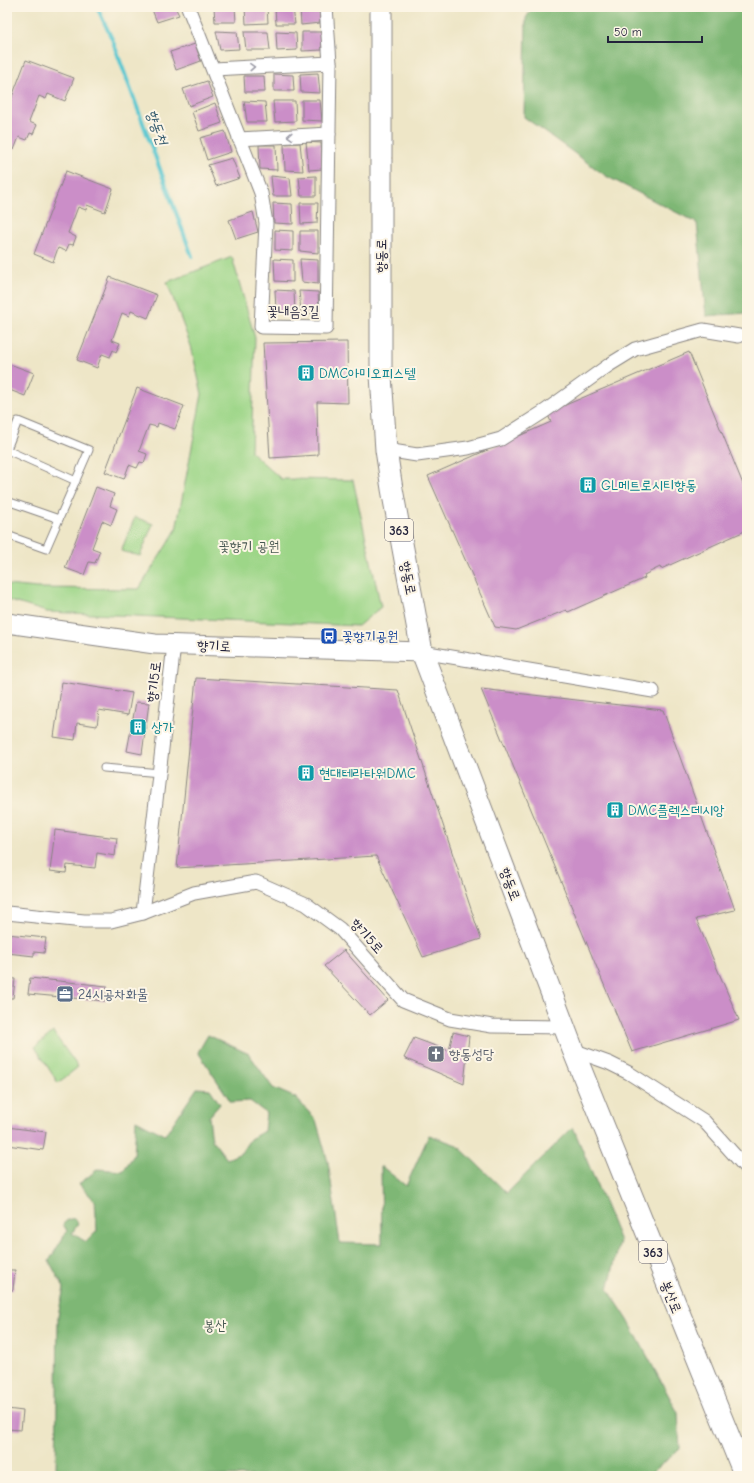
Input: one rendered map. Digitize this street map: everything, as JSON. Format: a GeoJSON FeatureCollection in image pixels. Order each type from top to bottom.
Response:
{"type":"FeatureCollection","features":[{"type":"Feature","properties":{"kind":"main road","name":"향동로"},"geometry":{"type":"LineString","coordinates":[[381,7],[381,375],[386,450],[392,489],[422,652],[565,1027]]}},
{"type":"Feature","properties":{"kind":"main road","name":"향기로"},"geometry":{"type":"LineString","coordinates":[[7,623],[111,639],[174,645],[422,652]]}},
{"type":"Feature","properties":{"kind":"main road","name":"봉산로"},"geometry":{"type":"LineString","coordinates":[[565,1027],[745,1476]]}},
{"type":"Feature","properties":{"kind":"street","name":"꽃내음3길"},"geometry":{"type":"LineString","coordinates":[[188,7],[214,69],[239,139],[261,194],[266,223],[261,327],[326,328],[330,63],[326,7]]}},
{"type":"Feature","properties":{"kind":"street"},"geometry":{"type":"LineString","coordinates":[[214,69],[330,63]]}},
{"type":"Feature","properties":{"kind":"street"},"geometry":{"type":"LineString","coordinates":[[239,139],[329,134]]}},
{"type":"Feature","properties":{"kind":"street"},"geometry":{"type":"LineString","coordinates":[[386,450],[417,455],[468,448],[501,439],[545,411],[634,349],[703,330],[739,336]]}},
{"type":"Feature","properties":{"kind":"street","name":"향기5로"},"geometry":{"type":"LineString","coordinates":[[143,913],[174,645]]}},
{"type":"Feature","properties":{"kind":"street"},"geometry":{"type":"LineString","coordinates":[[422,652],[653,691]]}},
{"type":"Feature","properties":{"kind":"street","name":"향기5로"},"geometry":{"type":"LineString","coordinates":[[7,913],[84,921],[112,922],[143,913],[194,893],[256,882],[306,904],[340,929],[403,1000],[450,1019],[492,1026],[565,1027]]}},
{"type":"Feature","properties":{"kind":"street"},"geometry":{"type":"LineString","coordinates":[[573,1050],[609,1063],[629,1073],[704,1121],[747,1168]]}},
{"type":"Feature","properties":{"kind":"lane"},"geometry":{"type":"LineString","coordinates":[[7,535],[46,549],[76,481],[89,450],[18,421],[7,450],[76,481]]}},
{"type":"Feature","properties":{"kind":"lane"},"geometry":{"type":"LineString","coordinates":[[7,500],[59,519]]}},
{"type":"Feature","properties":{"kind":"lane"},"geometry":{"type":"LineString","coordinates":[[104,768],[160,774]]}},
{"type":"Feature","properties":{"kind":"green space"},"geometry":{"type":"Polygon","coordinates":[[[533,7],[747,7],[747,313],[706,316],[697,223],[606,176],[524,117],[526,18],[533,7]]]}},
{"type":"Feature","properties":{"kind":"green space","name":"꽃향기 공원"},"geometry":{"type":"Polygon","coordinates":[[[232,257],[255,338],[251,452],[281,479],[353,480],[381,607],[358,626],[47,612],[7,600],[7,585],[37,588],[139,589],[176,530],[202,394],[191,346],[167,282],[232,257]]]}},
{"type":"Feature","properties":{"kind":"green space"},"geometry":{"type":"Polygon","coordinates":[[[135,517],[153,524],[140,556],[121,551],[135,517]]]}},
{"type":"Feature","properties":{"kind":"green space"},"geometry":{"type":"Polygon","coordinates":[[[53,1032],[78,1067],[58,1083],[35,1047],[53,1032]]]}},
{"type":"Feature","properties":{"kind":"green space","name":"봉산"},"geometry":{"type":"Polygon","coordinates":[[[208,1035],[249,1054],[273,1088],[296,1098],[316,1120],[328,1162],[340,1243],[382,1244],[381,1166],[406,1186],[429,1135],[457,1145],[507,1193],[573,1127],[620,1241],[608,1289],[628,1320],[678,1413],[680,1449],[648,1476],[56,1476],[58,1316],[64,1288],[49,1261],[67,1231],[63,1224],[67,1220],[76,1219],[78,1224],[72,1233],[86,1242],[97,1231],[95,1201],[79,1184],[98,1169],[123,1171],[134,1155],[136,1120],[165,1135],[197,1088],[210,1089],[220,1104],[209,1117],[212,1140],[227,1159],[241,1153],[250,1139],[264,1131],[266,1113],[250,1101],[231,1102],[198,1052],[208,1035]]]}},
{"type":"Feature","properties":{"kind":"building"},"geometry":{"type":"Polygon","coordinates":[[[151,7],[175,7],[179,15],[157,22],[151,7]]]}},
{"type":"Feature","properties":{"kind":"building"},"geometry":{"type":"Polygon","coordinates":[[[214,7],[235,7],[236,22],[215,22],[214,7]]]}},
{"type":"Feature","properties":{"kind":"building"},"geometry":{"type":"Polygon","coordinates":[[[245,7],[267,7],[268,23],[246,24],[245,7]]]}},
{"type":"Feature","properties":{"kind":"building"},"geometry":{"type":"Polygon","coordinates":[[[275,7],[293,7],[295,24],[276,24],[275,7]]]}},
{"type":"Feature","properties":{"kind":"building"},"geometry":{"type":"Polygon","coordinates":[[[300,7],[319,7],[320,23],[301,25],[300,7]]]}},
{"type":"Feature","properties":{"kind":"building"},"geometry":{"type":"Polygon","coordinates":[[[216,31],[237,32],[239,49],[220,50],[216,31]]]}},
{"type":"Feature","properties":{"kind":"building"},"geometry":{"type":"Polygon","coordinates":[[[244,32],[268,32],[270,50],[246,50],[244,32]]]}},
{"type":"Feature","properties":{"kind":"building"},"geometry":{"type":"Polygon","coordinates":[[[276,32],[296,33],[297,50],[277,51],[276,32]]]}},
{"type":"Feature","properties":{"kind":"building"},"geometry":{"type":"Polygon","coordinates":[[[302,32],[321,32],[322,50],[302,51],[302,32]]]}},
{"type":"Feature","properties":{"kind":"building"},"geometry":{"type":"Polygon","coordinates":[[[195,44],[201,61],[176,70],[170,52],[195,44]]]}},
{"type":"Feature","properties":{"kind":"building"},"geometry":{"type":"Polygon","coordinates":[[[26,60],[74,78],[65,101],[48,94],[46,99],[39,96],[29,122],[37,125],[33,134],[30,133],[27,140],[19,137],[14,150],[7,148],[7,110],[26,60]]]}},
{"type":"Feature","properties":{"kind":"building"},"geometry":{"type":"Polygon","coordinates":[[[318,73],[320,93],[301,92],[300,74],[318,73]]]}},
{"type":"Feature","properties":{"kind":"building"},"geometry":{"type":"Polygon","coordinates":[[[274,74],[293,75],[294,91],[274,91],[274,74]]]}},
{"type":"Feature","properties":{"kind":"building"},"geometry":{"type":"Polygon","coordinates":[[[244,76],[264,76],[265,92],[245,92],[244,76]]]}},
{"type":"Feature","properties":{"kind":"building"},"geometry":{"type":"Polygon","coordinates":[[[207,81],[213,97],[189,106],[183,89],[207,81]]]}},
{"type":"Feature","properties":{"kind":"building"},"geometry":{"type":"Polygon","coordinates":[[[302,100],[320,100],[322,121],[302,120],[302,100]]]}},
{"type":"Feature","properties":{"kind":"building"},"geometry":{"type":"Polygon","coordinates":[[[244,101],[265,102],[267,122],[247,122],[244,101]]]}},
{"type":"Feature","properties":{"kind":"building"},"geometry":{"type":"Polygon","coordinates":[[[273,101],[295,101],[296,121],[275,122],[273,101]]]}},
{"type":"Feature","properties":{"kind":"building"},"geometry":{"type":"Polygon","coordinates":[[[215,103],[222,123],[199,131],[192,112],[215,103]]]}},
{"type":"Feature","properties":{"kind":"building"},"geometry":{"type":"Polygon","coordinates":[[[225,131],[231,152],[207,160],[200,138],[225,131]]]}},
{"type":"Feature","properties":{"kind":"building"},"geometry":{"type":"Polygon","coordinates":[[[306,142],[321,143],[323,169],[309,170],[306,142]]]}},
{"type":"Feature","properties":{"kind":"building"},"geometry":{"type":"Polygon","coordinates":[[[300,143],[303,171],[285,170],[284,144],[300,143]]]}},
{"type":"Feature","properties":{"kind":"building"},"geometry":{"type":"Polygon","coordinates":[[[259,145],[276,145],[277,170],[260,169],[259,145]]]}},
{"type":"Feature","properties":{"kind":"building"},"geometry":{"type":"Polygon","coordinates":[[[232,158],[240,178],[216,186],[208,165],[232,158]]]}},
{"type":"Feature","properties":{"kind":"building"},"geometry":{"type":"Polygon","coordinates":[[[66,171],[113,189],[105,212],[87,205],[86,210],[78,207],[68,233],[76,237],[73,245],[69,244],[66,251],[58,248],[53,262],[34,254],[66,171]]]}},
{"type":"Feature","properties":{"kind":"building"},"geometry":{"type":"Polygon","coordinates":[[[271,176],[290,178],[292,196],[273,196],[271,176]]]}},
{"type":"Feature","properties":{"kind":"building"},"geometry":{"type":"Polygon","coordinates":[[[316,176],[316,196],[301,196],[299,177],[316,176]]]}},
{"type":"Feature","properties":{"kind":"building"},"geometry":{"type":"Polygon","coordinates":[[[273,203],[292,204],[293,224],[274,223],[273,203]]]}},
{"type":"Feature","properties":{"kind":"building"},"geometry":{"type":"Polygon","coordinates":[[[300,203],[318,203],[317,223],[301,224],[300,203]]]}},
{"type":"Feature","properties":{"kind":"building"},"geometry":{"type":"Polygon","coordinates":[[[253,212],[258,232],[236,239],[229,220],[253,212]]]}},
{"type":"Feature","properties":{"kind":"building"},"geometry":{"type":"Polygon","coordinates":[[[275,230],[293,231],[293,251],[275,250],[275,230]]]}},
{"type":"Feature","properties":{"kind":"building"},"geometry":{"type":"Polygon","coordinates":[[[300,231],[318,231],[318,253],[300,251],[300,231]]]}},
{"type":"Feature","properties":{"kind":"building"},"geometry":{"type":"Polygon","coordinates":[[[274,259],[293,260],[293,282],[275,281],[274,259]]]}},
{"type":"Feature","properties":{"kind":"building"},"geometry":{"type":"Polygon","coordinates":[[[300,259],[318,260],[318,284],[302,282],[300,259]]]}},
{"type":"Feature","properties":{"kind":"building"},"geometry":{"type":"Polygon","coordinates":[[[110,277],[157,295],[148,318],[131,311],[129,316],[122,313],[112,340],[120,343],[116,352],[113,350],[110,357],[102,354],[97,368],[77,360],[110,277]]]}},
{"type":"Feature","properties":{"kind":"building"},"geometry":{"type":"Polygon","coordinates":[[[275,290],[294,291],[295,312],[276,311],[275,290]]]}},
{"type":"Feature","properties":{"kind":"building"},"geometry":{"type":"Polygon","coordinates":[[[299,291],[318,292],[319,314],[301,312],[299,291]]]}},
{"type":"Feature","properties":{"kind":"building","name":"DMC아미오피스텔"},"geometry":{"type":"Polygon","coordinates":[[[347,342],[348,403],[317,402],[318,455],[270,458],[263,343],[347,342]]]}},
{"type":"Feature","properties":{"kind":"building","name":"GL메트로시티향동"},"geometry":{"type":"Polygon","coordinates":[[[689,352],[747,494],[747,530],[661,569],[660,567],[644,575],[645,578],[568,612],[566,610],[516,630],[495,627],[428,476],[551,422],[547,413],[689,352]]]}},
{"type":"Feature","properties":{"kind":"building"},"geometry":{"type":"Polygon","coordinates":[[[7,363],[34,373],[25,396],[7,389],[7,363]]]}},
{"type":"Feature","properties":{"kind":"building"},"geometry":{"type":"Polygon","coordinates":[[[137,388],[184,406],[175,429],[158,423],[157,427],[149,425],[139,451],[147,454],[144,463],[140,462],[137,468],[129,465],[124,479],[105,472],[137,388]]]}},
{"type":"Feature","properties":{"kind":"building"},"geometry":{"type":"Polygon","coordinates":[[[96,487],[114,494],[110,506],[117,509],[111,525],[102,521],[92,548],[100,551],[95,563],[89,562],[84,575],[65,568],[96,487]]]}},
{"type":"Feature","properties":{"kind":"building","name":"현대테라타워DMC"},"geometry":{"type":"Polygon","coordinates":[[[196,678],[398,690],[481,939],[423,957],[376,856],[177,868],[196,678]]]}},
{"type":"Feature","properties":{"kind":"building"},"geometry":{"type":"Polygon","coordinates":[[[62,682],[132,693],[128,715],[99,710],[97,726],[77,723],[75,740],[54,737],[62,682]]]}},
{"type":"Feature","properties":{"kind":"building","name":"DMC플렉스데시앙"},"geometry":{"type":"Polygon","coordinates":[[[481,689],[663,710],[735,910],[696,919],[739,1020],[632,1052],[481,689]]]}},
{"type":"Feature","properties":{"kind":"building","name":"상가"},"geometry":{"type":"Polygon","coordinates":[[[136,702],[149,703],[142,754],[127,751],[136,702]]]}},
{"type":"Feature","properties":{"kind":"building"},"geometry":{"type":"Polygon","coordinates":[[[55,830],[117,838],[115,856],[97,853],[95,868],[67,865],[66,873],[50,871],[55,830]]]}},
{"type":"Feature","properties":{"kind":"building"},"geometry":{"type":"Polygon","coordinates":[[[7,934],[46,938],[44,953],[34,952],[34,956],[7,953],[7,934]]]}},
{"type":"Feature","properties":{"kind":"building"},"geometry":{"type":"Polygon","coordinates":[[[344,950],[388,1000],[370,1015],[324,966],[344,950]]]}},
{"type":"Feature","properties":{"kind":"building"},"geometry":{"type":"Polygon","coordinates":[[[7,978],[15,979],[13,998],[7,998],[7,978]]]}},
{"type":"Feature","properties":{"kind":"building"},"geometry":{"type":"Polygon","coordinates":[[[30,978],[107,986],[105,1001],[28,994],[30,978]]]}},
{"type":"Feature","properties":{"kind":"building","name":"향동성당"},"geometry":{"type":"Polygon","coordinates":[[[453,1032],[469,1036],[464,1084],[404,1058],[414,1038],[449,1051],[453,1032]]]}},
{"type":"Feature","properties":{"kind":"building"},"geometry":{"type":"Polygon","coordinates":[[[7,1127],[46,1132],[43,1150],[7,1145],[7,1127]]]}},
{"type":"Feature","properties":{"kind":"building"},"geometry":{"type":"Polygon","coordinates":[[[7,1270],[15,1270],[13,1290],[7,1290],[7,1270]]]}},
{"type":"Feature","properties":{"kind":"building"},"geometry":{"type":"Polygon","coordinates":[[[7,1409],[23,1411],[21,1430],[7,1429],[7,1409]]]}},
{"type":"Feature","properties":{"kind":"waterway","name":"향동천"},"geometry":{"type":"LineString","coordinates":[[97,7],[112,39],[192,256]]}},
{"type":"Feature","properties":{"kind":"place","name":"DMC아미오피스텔"},"geometry":{"type":"Point","coordinates":[306,373]}},
{"type":"Feature","properties":{"kind":"place","name":"GL메트로시티향동"},"geometry":{"type":"Point","coordinates":[588,485]}},
{"type":"Feature","properties":{"kind":"place","name":"꽃향기공원"},"geometry":{"type":"Point","coordinates":[329,636]}},
{"type":"Feature","properties":{"kind":"place","name":"상가"},"geometry":{"type":"Point","coordinates":[138,727]}},
{"type":"Feature","properties":{"kind":"place","name":"현대테라타워DMC"},"geometry":{"type":"Point","coordinates":[306,773]}},
{"type":"Feature","properties":{"kind":"place","name":"DMC플렉스데시앙"},"geometry":{"type":"Point","coordinates":[615,810]}},
{"type":"Feature","properties":{"kind":"place","name":"24시공차화물"},"geometry":{"type":"Point","coordinates":[65,994]}},
{"type":"Feature","properties":{"kind":"place","name":"향동성당"},"geometry":{"type":"Point","coordinates":[436,1054]}}]}
